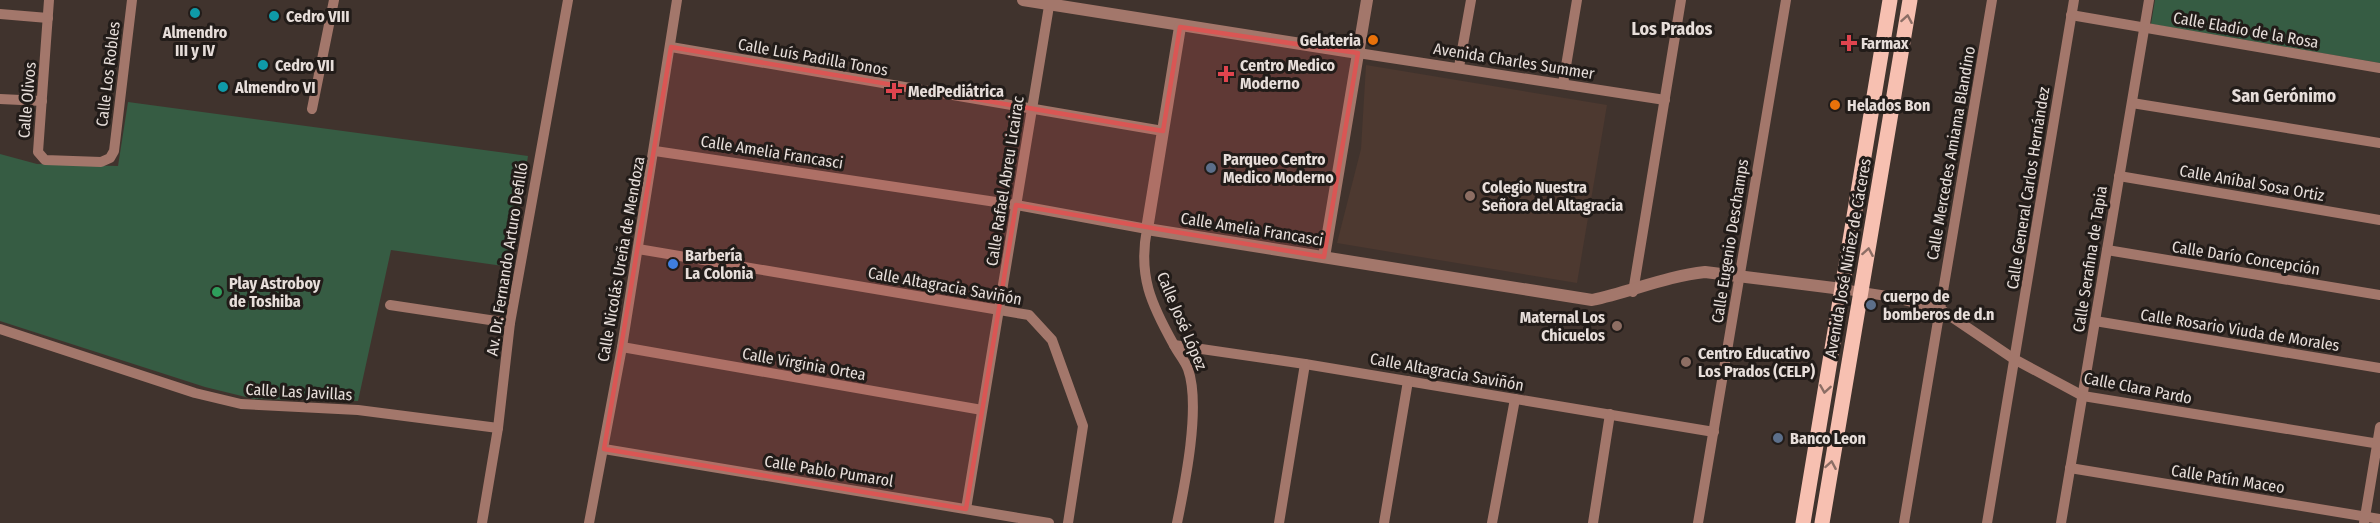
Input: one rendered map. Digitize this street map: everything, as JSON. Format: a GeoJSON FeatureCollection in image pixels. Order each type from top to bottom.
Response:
{"type":"FeatureCollection","features":[{"type":"Feature","properties":{"kind":"main road","name":"Avenida José Núñez de Cáceres"},"geometry":{"type":"LineString","coordinates":[[1803,523],[1890,0]]}},
{"type":"Feature","properties":{"kind":"main road","name":"Avenida José Núñez de Cáceres"},"geometry":{"type":"LineString","coordinates":[[1822,523],[1910,0]]}},
{"type":"Feature","properties":{"kind":"street","name":"Calle Olivos"},"geometry":{"type":"LineString","coordinates":[[50,0],[38,152],[40,157],[45,160],[101,162],[111,158],[114,151]]}},
{"type":"Feature","properties":{"kind":"street","name":"Calle Los Robles"},"geometry":{"type":"LineString","coordinates":[[114,151],[132,0]]}},
{"type":"Feature","properties":{"kind":"street"},"geometry":{"type":"LineString","coordinates":[[312,109],[334,0]]}},
{"type":"Feature","properties":{"kind":"street","name":"Av. Dr. Fernando Arturo Defilló"},"geometry":{"type":"LineString","coordinates":[[482,523],[498,428],[510,323],[568,0]]}},
{"type":"Feature","properties":{"kind":"street","name":"Calle Nicolás Ureña de Mendoza"},"geometry":{"type":"LineString","coordinates":[[589,523],[604,449],[655,151],[677,0]]}},
{"type":"Feature","properties":{"kind":"street"},"geometry":{"type":"LineString","coordinates":[[1023,0],[1050,2],[1180,27],[1358,53]]}},
{"type":"Feature","properties":{"kind":"street"},"geometry":{"type":"LineString","coordinates":[[1324,257],[1367,0]]}},
{"type":"Feature","properties":{"kind":"street"},"geometry":{"type":"LineString","coordinates":[[1459,68],[1471,0]]}},
{"type":"Feature","properties":{"kind":"street"},"geometry":{"type":"LineString","coordinates":[[1563,84],[1577,0]]}},
{"type":"Feature","properties":{"kind":"street"},"geometry":{"type":"LineString","coordinates":[[1633,292],[1681,0]]}},
{"type":"Feature","properties":{"kind":"street","name":"Calle Eugenio Deschamps"},"geometry":{"type":"LineString","coordinates":[[1698,523],[1786,0]]}},
{"type":"Feature","properties":{"kind":"street","name":"Calle Mercedes Amiama Blandino"},"geometry":{"type":"LineString","coordinates":[[1904,523],[1992,0]]}},
{"type":"Feature","properties":{"kind":"street","name":"Calle General Carlos Hernández"},"geometry":{"type":"LineString","coordinates":[[1987,523],[2074,0]]}},
{"type":"Feature","properties":{"kind":"street","name":"Calle Serafina de Tapia"},"geometry":{"type":"LineString","coordinates":[[2061,523],[2149,0]]}},
{"type":"Feature","properties":{"kind":"street","name":"Calle Rafael Abreu Licairac"},"geometry":{"type":"LineString","coordinates":[[966,509],[1050,2]]}},
{"type":"Feature","properties":{"kind":"street"},"geometry":{"type":"LineString","coordinates":[[0,14],[48,18]]}},
{"type":"Feature","properties":{"kind":"street","name":"Calle Eladio de la Rosa"},"geometry":{"type":"LineString","coordinates":[[2071,15],[2380,68]]}},
{"type":"Feature","properties":{"kind":"street","name":"Calle José López"},"geometry":{"type":"LineString","coordinates":[[1177,523],[1189,445],[1192,393],[1188,368],[1174,345],[1148,291],[1143,268],[1147,228],[1180,27]]}},
{"type":"Feature","properties":{"kind":"street","name":"Calle Luís Padilla Tonos"},"geometry":{"type":"LineString","coordinates":[[670,47],[1163,131]]}},
{"type":"Feature","properties":{"kind":"street","name":"Avenida Charles Summer"},"geometry":{"type":"LineString","coordinates":[[1358,53],[1665,100]]}},
{"type":"Feature","properties":{"kind":"street"},"geometry":{"type":"LineString","coordinates":[[0,99],[42,101]]}},
{"type":"Feature","properties":{"kind":"street"},"geometry":{"type":"LineString","coordinates":[[2132,103],[2380,143]]}},
{"type":"Feature","properties":{"kind":"street","name":"Calle Amelia Francasci"},"geometry":{"type":"LineString","coordinates":[[655,151],[1016,206],[1592,300],[1633,292],[1686,274],[1722,272],[1842,290]]}},
{"type":"Feature","properties":{"kind":"street","name":"Calle Aníbal Sosa Ortiz"},"geometry":{"type":"LineString","coordinates":[[2119,176],[2380,220]]}},
{"type":"Feature","properties":{"kind":"street","name":"Calle Altagracia Saviñón"},"geometry":{"type":"LineString","coordinates":[[638,249],[1029,315],[1052,340],[1081,415],[1083,439],[1068,522]]}},
{"type":"Feature","properties":{"kind":"street","name":"Calle Darío Concepción"},"geometry":{"type":"LineString","coordinates":[[2107,250],[2380,295]]}},
{"type":"Feature","properties":{"kind":"street","name":"Calle Clara Pardo"},"geometry":{"type":"LineString","coordinates":[[1842,290],[1887,296],[1940,309],[2014,359],[2083,396],[2379,444]]}},
{"type":"Feature","properties":{"kind":"street"},"geometry":{"type":"LineString","coordinates":[[390,304],[510,323]]}},
{"type":"Feature","properties":{"kind":"street","name":"Calle Rosario Viuda de Morales"},"geometry":{"type":"LineString","coordinates":[[2095,321],[2380,368]]}},
{"type":"Feature","properties":{"kind":"street","name":"Calle Las Javillas"},"geometry":{"type":"LineString","coordinates":[[0,329],[195,393],[241,404],[358,410],[498,428]]}},
{"type":"Feature","properties":{"kind":"street","name":"Calle Altagracia Saviñón"},"geometry":{"type":"LineString","coordinates":[[1174,345],[1305,364],[1714,432]]}},
{"type":"Feature","properties":{"kind":"street","name":"Calle Virginia Ortea"},"geometry":{"type":"LineString","coordinates":[[622,347],[982,410]]}},
{"type":"Feature","properties":{"kind":"street"},"geometry":{"type":"LineString","coordinates":[[1279,523],[1305,364]]}},
{"type":"Feature","properties":{"kind":"street"},"geometry":{"type":"LineString","coordinates":[[1384,523],[1408,381]]}},
{"type":"Feature","properties":{"kind":"street"},"geometry":{"type":"LineString","coordinates":[[1492,523],[1515,399]]}},
{"type":"Feature","properties":{"kind":"street"},"geometry":{"type":"LineString","coordinates":[[1593,523],[1610,414]]}},
{"type":"Feature","properties":{"kind":"street"},"geometry":{"type":"LineString","coordinates":[[2365,520],[2380,427]]}},
{"type":"Feature","properties":{"kind":"street","name":"Calle Pablo Pumarol"},"geometry":{"type":"LineString","coordinates":[[604,449],[1049,523]]}},
{"type":"Feature","properties":{"kind":"street","name":"Calle Patín Maceo"},"geometry":{"type":"LineString","coordinates":[[2070,468],[2365,520],[2380,519]]}},
{"type":"Feature","properties":{"kind":"highlighted area"},"geometry":{"type":"Polygon","coordinates":[[[1180,27],[1358,53],[1324,257],[1016,205],[966,509],[604,449],[671,47],[1163,131],[1180,27]]]}},
{"type":"Feature","properties":{"kind":"shaded area","name":"Colegio Nuestra Señora del Altagracia"},"geometry":{"type":"Polygon","coordinates":[[[1366,65],[1607,105],[1577,283],[1337,243],[1361,149],[1366,65]]]}},
{"type":"Feature","properties":{"kind":"green space"},"geometry":{"type":"Polygon","coordinates":[[[2155,0],[2380,0],[2380,63],[2151,24],[2155,0]]]}},
{"type":"Feature","properties":{"kind":"green space"},"geometry":{"type":"Polygon","coordinates":[[[128,102],[528,156],[510,267],[391,250],[358,401],[254,399],[205,387],[0,321],[0,154],[37,164],[118,166],[128,102]]]}},
{"type":"Feature","properties":{"kind":"place","name":"Almendro III y IV"},"geometry":{"type":"Point","coordinates":[195,13]}},
{"type":"Feature","properties":{"kind":"place","name":"Cedro VIII"},"geometry":{"type":"Point","coordinates":[274,16]}},
{"type":"Feature","properties":{"kind":"place","name":"Gelateria"},"geometry":{"type":"Point","coordinates":[1373,40]}},
{"type":"Feature","properties":{"kind":"place","name":"Farmax"},"geometry":{"type":"Point","coordinates":[1849,43]}},
{"type":"Feature","properties":{"kind":"place","name":"Cedro VII"},"geometry":{"type":"Point","coordinates":[263,65]}},
{"type":"Feature","properties":{"kind":"place","name":"Centro Medico Moderno"},"geometry":{"type":"Point","coordinates":[1226,74]}},
{"type":"Feature","properties":{"kind":"place","name":"Almendro VI"},"geometry":{"type":"Point","coordinates":[223,87]}},
{"type":"Feature","properties":{"kind":"place","name":"MedPediátrica"},"geometry":{"type":"Point","coordinates":[894,91]}},
{"type":"Feature","properties":{"kind":"place","name":"Helados Bon"},"geometry":{"type":"Point","coordinates":[1835,105]}},
{"type":"Feature","properties":{"kind":"place","name":"Parqueo Centro Medico Moderno"},"geometry":{"type":"Point","coordinates":[1211,168]}},
{"type":"Feature","properties":{"kind":"place","name":"Colegio Nuestra Señora del Altagracia"},"geometry":{"type":"Point","coordinates":[1470,196]}},
{"type":"Feature","properties":{"kind":"place","name":"Barbería La Colonia"},"geometry":{"type":"Point","coordinates":[673,264]}},
{"type":"Feature","properties":{"kind":"place","name":"Play Astroboy de Toshiba"},"geometry":{"type":"Point","coordinates":[217,292]}},
{"type":"Feature","properties":{"kind":"place","name":"cuerpo de bomberos de d.n"},"geometry":{"type":"Point","coordinates":[1871,305]}},
{"type":"Feature","properties":{"kind":"place","name":"Maternal Los Chicuelos"},"geometry":{"type":"Point","coordinates":[1617,326]}},
{"type":"Feature","properties":{"kind":"place","name":"Centro Educativo Los Prados (CELP)"},"geometry":{"type":"Point","coordinates":[1686,362]}},
{"type":"Feature","properties":{"kind":"place","name":"Banco Leon"},"geometry":{"type":"Point","coordinates":[1778,438]}},
{"type":"Feature","properties":{"kind":"district","name":"Los Prados"},"geometry":{"type":"Point","coordinates":[1672,29]}},
{"type":"Feature","properties":{"kind":"district","name":"San Gerónimo"},"geometry":{"type":"Point","coordinates":[2284,96]}}]}
